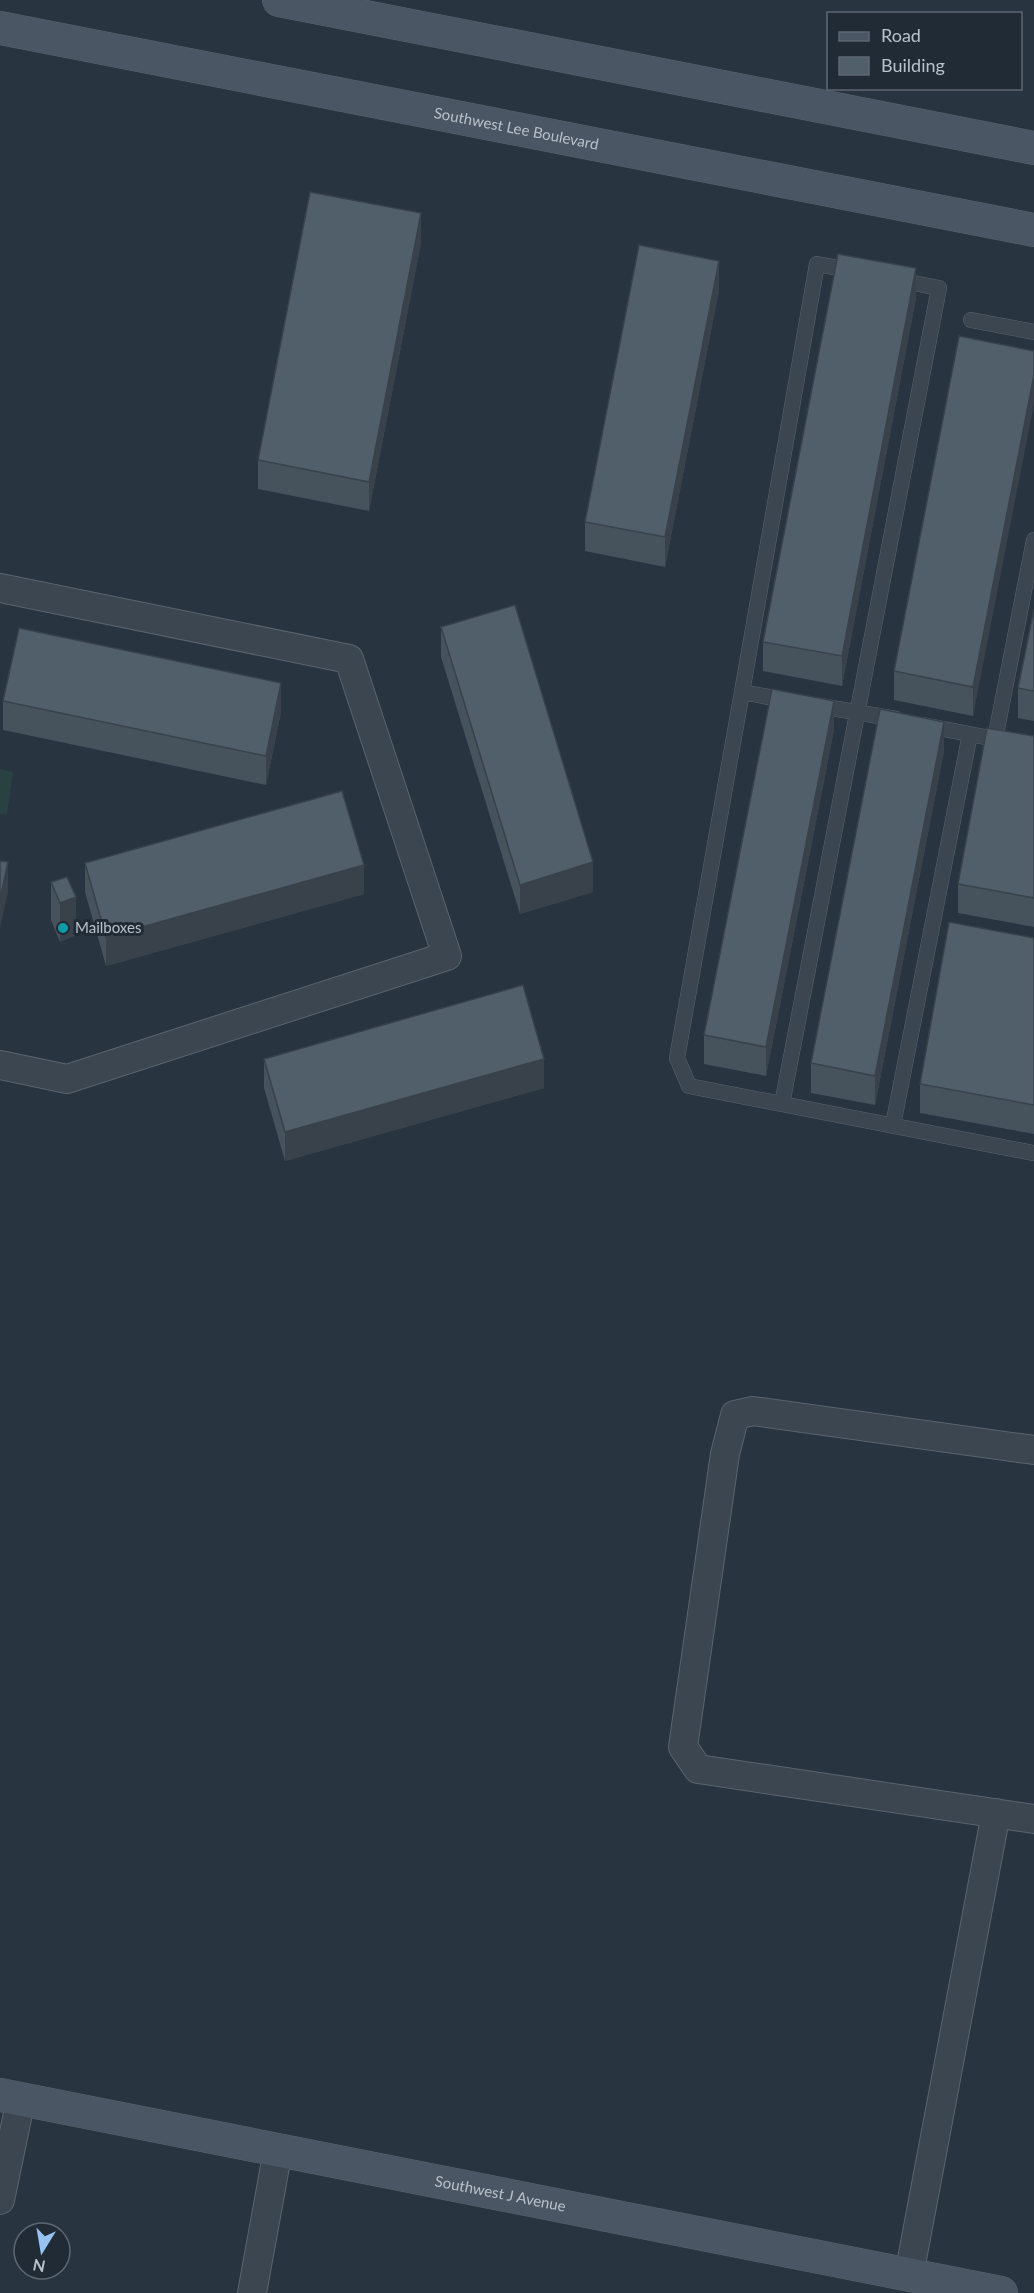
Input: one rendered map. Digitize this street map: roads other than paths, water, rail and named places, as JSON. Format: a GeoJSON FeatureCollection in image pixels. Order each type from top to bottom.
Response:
{"type":"FeatureCollection","features":[{"type":"Feature","properties":{"kind":"main road"},"geometry":{"type":"LineString","coordinates":[[279,0],[1034,148]]}},
{"type":"Feature","properties":{"kind":"main road","name":"Southwest Lee Boulevard"},"geometry":{"type":"LineString","coordinates":[[0,28],[1034,230]]}},
{"type":"Feature","properties":{"kind":"main road","name":"Southwest J Avenue"},"geometry":{"type":"LineString","coordinates":[[10,2097],[1001,2293]]}},
{"type":"Feature","properties":{"kind":"street"},"geometry":{"type":"LineString","coordinates":[[0,588],[349,659],[447,956],[68,1079],[0,1065]]}},
{"type":"Feature","properties":{"kind":"street"},"geometry":{"type":"LineString","coordinates":[[1034,1450],[753,1411],[735,1415],[725,1454],[683,1747],[698,1769],[1034,1819]]}},
{"type":"Feature","properties":{"kind":"street"},"geometry":{"type":"LineString","coordinates":[[909,2275],[996,1814]]}},
{"type":"Feature","properties":{"kind":"street"},"geometry":{"type":"LineString","coordinates":[[0,2200],[10,2097]]}},
{"type":"Feature","properties":{"kind":"street"},"geometry":{"type":"LineString","coordinates":[[252,2293],[278,2150]]}},
{"type":"Feature","properties":{"kind":"lane"},"geometry":{"type":"LineString","coordinates":[[782,1104],[939,288],[817,264],[677,1058],[689,1086],[1033,1153]]}},
{"type":"Feature","properties":{"kind":"lane"},"geometry":{"type":"LineString","coordinates":[[971,320],[1034,332]]}},
{"type":"Feature","properties":{"kind":"lane"},"geometry":{"type":"LineString","coordinates":[[995,739],[1034,540]]}},
{"type":"Feature","properties":{"kind":"lane"},"geometry":{"type":"LineString","coordinates":[[742,692],[1015,743]]}},
{"type":"Feature","properties":{"kind":"lane"},"geometry":{"type":"LineString","coordinates":[[893,1125],[937,933],[970,734]]}},
{"type":"Feature","properties":{"kind":"place","name":"Mailboxes"},"geometry":{"type":"Point","coordinates":[63,928]}}]}
